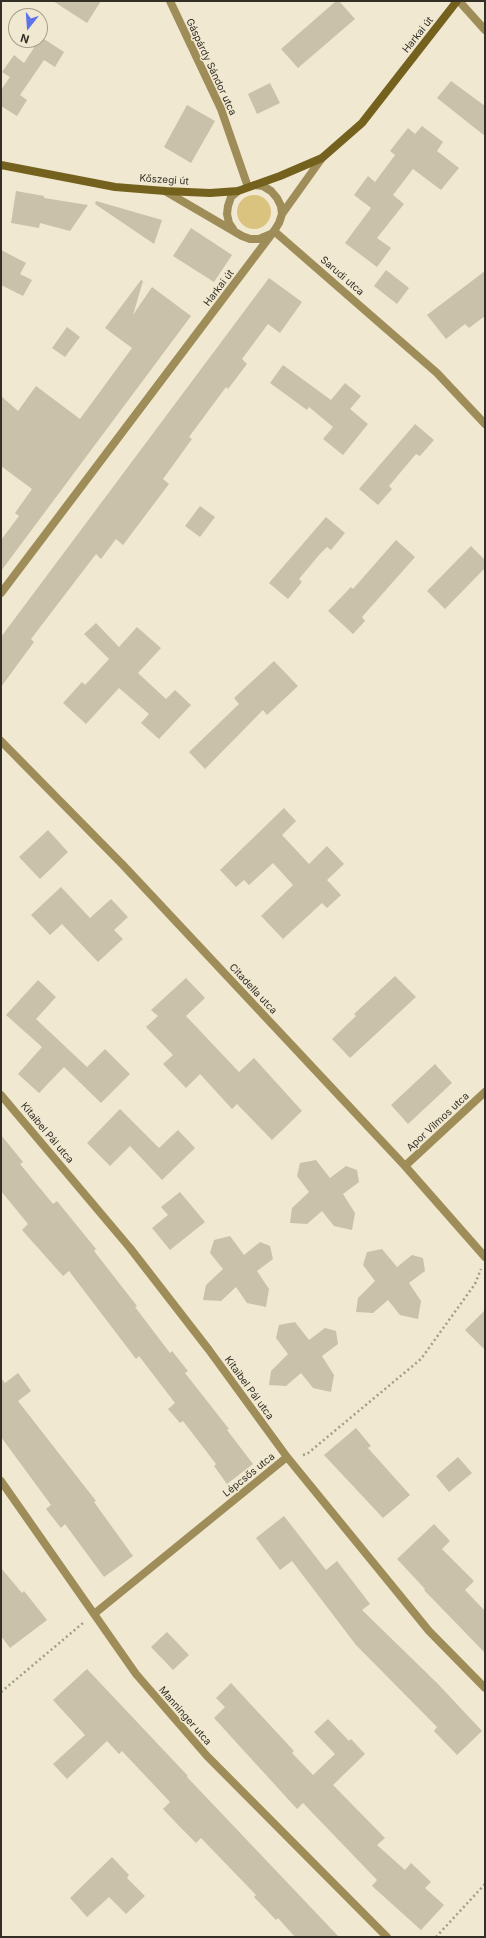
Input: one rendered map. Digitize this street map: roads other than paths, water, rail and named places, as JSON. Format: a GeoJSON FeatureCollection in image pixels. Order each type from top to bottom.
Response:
{"type":"FeatureCollection","features":[{"type":"Feature","properties":{"kind":"main road","name":"Harkai út"},"geometry":{"type":"LineString","coordinates":[[322,158],[362,123],[458,1]]}},
{"type":"Feature","properties":{"kind":"main road","name":"Kőszegi út"},"geometry":{"type":"LineString","coordinates":[[1,167],[115,187],[210,193],[238,191],[322,158]]}},
{"type":"Feature","properties":{"kind":"street","name":"Gáspárdy Sándor utca"},"geometry":{"type":"LineString","coordinates":[[170,1],[221,109],[251,186]]}},
{"type":"Feature","properties":{"kind":"street"},"geometry":{"type":"LineString","coordinates":[[458,1],[485,30]]}},
{"type":"Feature","properties":{"kind":"street","name":"Harkai út"},"geometry":{"type":"LineString","coordinates":[[1,593],[274,231],[282,214],[322,158]]}},
{"type":"Feature","properties":{"kind":"street"},"geometry":{"type":"LineString","coordinates":[[251,186],[263,186],[272,191],[278,198],[282,214]]}},
{"type":"Feature","properties":{"kind":"street"},"geometry":{"type":"LineString","coordinates":[[165,191],[250,239],[268,236],[274,231]]}},
{"type":"Feature","properties":{"kind":"street"},"geometry":{"type":"LineString","coordinates":[[234,231],[230,223],[228,206],[231,197],[238,191]]}},
{"type":"Feature","properties":{"kind":"street","name":"Sarudi utca"},"geometry":{"type":"LineString","coordinates":[[274,231],[437,373],[485,424]]}},
{"type":"Feature","properties":{"kind":"street","name":"Citadella utca"},"geometry":{"type":"LineString","coordinates":[[1,741],[124,865],[405,1166],[485,1257]]}},
{"type":"Feature","properties":{"kind":"street","name":"Apor Vilmos utca"},"geometry":{"type":"LineString","coordinates":[[405,1166],[485,1092]]}},
{"type":"Feature","properties":{"kind":"street","name":"Kitaibel Pál utca"},"geometry":{"type":"LineString","coordinates":[[1,1095],[130,1248],[209,1350],[287,1457],[429,1631],[485,1688]]}},
{"type":"Feature","properties":{"kind":"street","name":"Lépcsős utca"},"geometry":{"type":"LineString","coordinates":[[94,1614],[287,1457]]}},
{"type":"Feature","properties":{"kind":"street","name":"Manninger utca"},"geometry":{"type":"LineString","coordinates":[[1,1480],[136,1674],[207,1756],[387,1937]]}}]}
